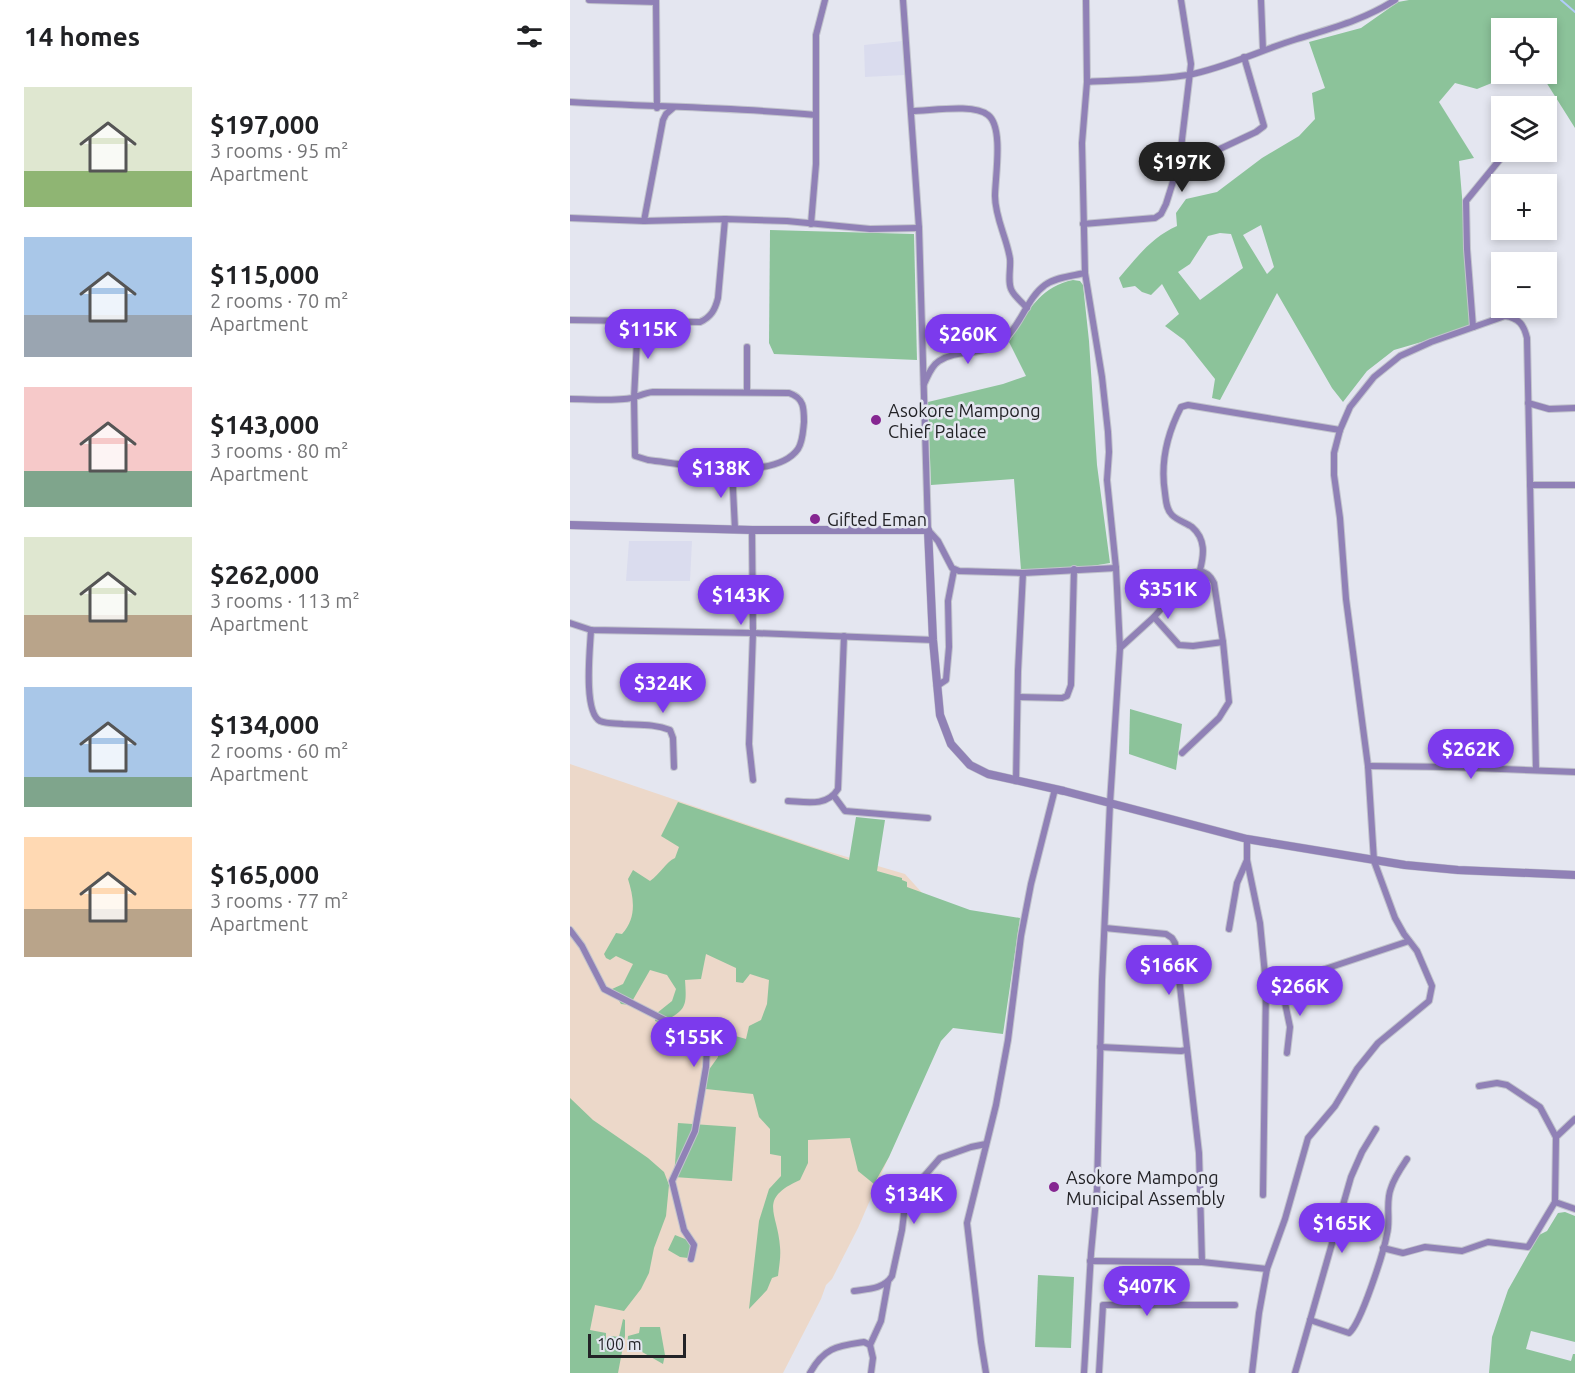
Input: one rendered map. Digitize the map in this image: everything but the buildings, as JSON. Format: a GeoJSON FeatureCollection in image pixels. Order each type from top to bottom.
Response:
{"type":"FeatureCollection","features":[{"type":"Feature","properties":{"kind":"street"},"geometry":{"type":"LineString","coordinates":[[589,0],[656,1],[657,108]]}},
{"type":"Feature","properties":{"kind":"street"},"geometry":{"type":"LineString","coordinates":[[811,224],[816,164],[816,35],[825,0]]}},
{"type":"Feature","properties":{"kind":"street"},"geometry":{"type":"LineString","coordinates":[[903,0],[919,228],[933,640],[940,715],[951,744],[970,765],[979,770],[1247,839],[1374,861],[1458,870],[1575,875]]}},
{"type":"Feature","properties":{"kind":"street"},"geometry":{"type":"LineString","coordinates":[[1084,1373],[1096,1189],[1110,803],[1120,648],[1116,568],[1107,480],[1108,432],[1102,377],[1085,273],[1082,143],[1087,82],[1086,0]]}},
{"type":"Feature","properties":{"kind":"street"},"geometry":{"type":"LineString","coordinates":[[1083,224],[1155,218],[1161,214],[1166,204],[1178,169],[1191,55],[1181,0]]}},
{"type":"Feature","properties":{"kind":"street"},"geometry":{"type":"LineString","coordinates":[[1261,0],[1263,50]]}},
{"type":"Feature","properties":{"kind":"street"},"geometry":{"type":"LineString","coordinates":[[1087,82],[1188,75],[1347,25],[1380,10],[1395,0]]}},
{"type":"Feature","properties":{"kind":"street"},"geometry":{"type":"LineString","coordinates":[[1178,169],[1264,126],[1244,57]]}},
{"type":"Feature","properties":{"kind":"street"},"geometry":{"type":"LineString","coordinates":[[570,102],[657,108],[747,108],[816,115]]}},
{"type":"Feature","properties":{"kind":"street"},"geometry":{"type":"LineString","coordinates":[[644,221],[663,120],[673,108]]}},
{"type":"Feature","properties":{"kind":"street"},"geometry":{"type":"LineString","coordinates":[[911,111],[970,109],[988,115],[993,121],[996,135],[995,198],[1009,253],[1011,291],[1027,308]]}},
{"type":"Feature","properties":{"kind":"street"},"geometry":{"type":"LineString","coordinates":[[1473,327],[1466,201],[1498,162]]}},
{"type":"Feature","properties":{"kind":"street"},"geometry":{"type":"LineString","coordinates":[[570,218],[644,221],[725,219],[787,221],[870,229],[919,228]]}},
{"type":"Feature","properties":{"kind":"street"},"geometry":{"type":"LineString","coordinates":[[570,320],[700,322],[712,314],[718,298],[725,219]]}},
{"type":"Feature","properties":{"kind":"street"},"geometry":{"type":"LineString","coordinates":[[923,385],[931,369],[939,362],[954,356],[990,349],[1004,340],[1045,285],[1056,279],[1085,273]]}},
{"type":"Feature","properties":{"kind":"street"},"geometry":{"type":"LineString","coordinates":[[1252,1373],[1267,1269],[1285,1219],[1308,1138],[1335,1106],[1357,1069],[1378,1043],[1429,1001],[1432,986],[1417,951],[1395,918],[1374,861],[1368,766],[1346,599],[1340,518],[1334,475],[1334,453],[1340,430],[1350,407],[1374,377],[1400,356],[1505,316],[1512,317],[1525,327],[1536,770]]}},
{"type":"Feature","properties":{"kind":"street"},"geometry":{"type":"LineString","coordinates":[[570,399],[634,398],[646,392],[789,393],[797,396],[804,410],[801,441],[797,449],[774,466],[732,469],[648,460],[635,456],[634,398],[638,321]]}},
{"type":"Feature","properties":{"kind":"street"},"geometry":{"type":"LineString","coordinates":[[747,347],[747,392]]}},
{"type":"Feature","properties":{"kind":"street"},"geometry":{"type":"LineString","coordinates":[[1528,403],[1549,409],[1575,408]]}},
{"type":"Feature","properties":{"kind":"street"},"geometry":{"type":"LineString","coordinates":[[1200,570],[1204,552],[1202,545],[1193,528],[1171,514],[1167,507],[1162,476],[1164,455],[1181,407],[1188,405],[1340,430]]}},
{"type":"Feature","properties":{"kind":"street"},"geometry":{"type":"LineString","coordinates":[[732,469],[735,529]]}},
{"type":"Feature","properties":{"kind":"street"},"geometry":{"type":"LineString","coordinates":[[1530,485],[1575,485]]}},
{"type":"Feature","properties":{"kind":"street"},"geometry":{"type":"LineString","coordinates":[[570,525],[752,531],[928,530],[938,541],[954,570],[948,601],[949,647],[946,680],[937,686]]}},
{"type":"Feature","properties":{"kind":"street"},"geometry":{"type":"LineString","coordinates":[[752,531],[753,633],[749,744],[753,780]]}},
{"type":"Feature","properties":{"kind":"street"},"geometry":{"type":"LineString","coordinates":[[954,570],[1023,573],[1116,568]]}},
{"type":"Feature","properties":{"kind":"street"},"geometry":{"type":"LineString","coordinates":[[1018,697],[1062,698],[1070,691],[1073,668],[1074,569]]}},
{"type":"Feature","properties":{"kind":"street"},"geometry":{"type":"LineString","coordinates":[[1120,648],[1154,617],[1192,573],[1200,570],[1210,574],[1214,583],[1223,642],[1229,702],[1219,718],[1182,753]]}},
{"type":"Feature","properties":{"kind":"street"},"geometry":{"type":"LineString","coordinates":[[1016,781],[1023,573]]}},
{"type":"Feature","properties":{"kind":"street"},"geometry":{"type":"LineString","coordinates":[[1154,617],[1179,645],[1193,646],[1223,642]]}},
{"type":"Feature","properties":{"kind":"street"},"geometry":{"type":"LineString","coordinates":[[570,623],[591,630],[933,640]]}},
{"type":"Feature","properties":{"kind":"street"},"geometry":{"type":"LineString","coordinates":[[591,630],[589,701],[592,713],[599,721],[661,726],[670,730],[673,738],[674,767]]}},
{"type":"Feature","properties":{"kind":"street"},"geometry":{"type":"LineString","coordinates":[[789,801],[822,802],[834,796],[838,789],[844,636]]}},
{"type":"Feature","properties":{"kind":"street"},"geometry":{"type":"LineString","coordinates":[[1368,766],[1575,772]]}},
{"type":"Feature","properties":{"kind":"street"},"geometry":{"type":"LineString","coordinates":[[986,1373],[967,1223],[996,1105],[1006,1050],[1021,936],[1055,789]]}},
{"type":"Feature","properties":{"kind":"street"},"geometry":{"type":"LineString","coordinates":[[834,796],[845,811],[928,818]]}},
{"type":"Feature","properties":{"kind":"street"},"geometry":{"type":"LineString","coordinates":[[1247,839],[1247,860],[1260,923],[1266,986],[1263,1195]]}},
{"type":"Feature","properties":{"kind":"street"},"geometry":{"type":"LineString","coordinates":[[1229,929],[1237,883],[1247,860]]}},
{"type":"Feature","properties":{"kind":"street"},"geometry":{"type":"LineString","coordinates":[[1105,928],[1166,934],[1175,943],[1199,1153],[1202,1262]]}},
{"type":"Feature","properties":{"kind":"street"},"geometry":{"type":"LineString","coordinates":[[570,930],[582,946],[604,989],[700,1038],[707,1046],[706,1067],[695,1131],[672,1182],[684,1230],[694,1245],[691,1259]]}},
{"type":"Feature","properties":{"kind":"street"},"geometry":{"type":"LineString","coordinates":[[1266,986],[1409,941]]}},
{"type":"Feature","properties":{"kind":"street"},"geometry":{"type":"LineString","coordinates":[[1283,981],[1290,1027],[1287,1053]]}},
{"type":"Feature","properties":{"kind":"street"},"geometry":{"type":"LineString","coordinates":[[1100,1047],[1186,1050]]}},
{"type":"Feature","properties":{"kind":"street"},"geometry":{"type":"LineString","coordinates":[[1383,1248],[1403,1253],[1425,1247],[1462,1251],[1488,1242],[1528,1247],[1555,1202],[1556,1137],[1540,1107],[1507,1085],[1497,1083],[1479,1086]]}},
{"type":"Feature","properties":{"kind":"street"},"geometry":{"type":"LineString","coordinates":[[1556,1137],[1575,1119]]}},
{"type":"Feature","properties":{"kind":"street"},"geometry":{"type":"LineString","coordinates":[[1295,1373],[1351,1177],[1376,1129]]}},
{"type":"Feature","properties":{"kind":"street"},"geometry":{"type":"LineString","coordinates":[[854,1291],[884,1286],[892,1276],[902,1230],[906,1197],[940,1158],[986,1144]]}},
{"type":"Feature","properties":{"kind":"street"},"geometry":{"type":"LineString","coordinates":[[1310,1320],[1349,1333],[1352,1331],[1376,1273],[1388,1232],[1388,1199],[1391,1187],[1407,1159]]}},
{"type":"Feature","properties":{"kind":"street"},"geometry":{"type":"LineString","coordinates":[[1555,1202],[1575,1209]]}},
{"type":"Feature","properties":{"kind":"street"},"geometry":{"type":"LineString","coordinates":[[1090,1261],[1202,1262],[1267,1269]]}},
{"type":"Feature","properties":{"kind":"street"},"geometry":{"type":"LineString","coordinates":[[871,1373],[873,1358],[870,1345],[883,1314],[888,1282]]}},
{"type":"Feature","properties":{"kind":"street"},"geometry":{"type":"LineString","coordinates":[[1088,1305],[1235,1305]]}},
{"type":"Feature","properties":{"kind":"street"},"geometry":{"type":"LineString","coordinates":[[1099,1373],[1103,1305]]}},
{"type":"Feature","properties":{"kind":"street"},"geometry":{"type":"LineString","coordinates":[[810,1373],[816,1362],[834,1347],[864,1342],[870,1345]]}},
{"type":"Feature","properties":{"kind":"shaded area"},"geometry":{"type":"Polygon","coordinates":[[[903,41],[905,75],[865,77],[864,45],[903,41]]]}},
{"type":"Feature","properties":{"kind":"shaded area"},"geometry":{"type":"Polygon","coordinates":[[[629,541],[692,541],[690,581],[626,581],[629,541]]]}},
{"type":"Feature","properties":{"kind":"shaded area"},"geometry":{"type":"Polygon","coordinates":[[[570,764],[820,849],[905,874],[924,895],[944,1029],[858,1228],[832,1279],[826,1285],[783,1373],[570,1373],[570,764]]]}},
{"type":"Feature","properties":{"kind":"green space"},"geometry":{"type":"Polygon","coordinates":[[[1409,0],[1575,0],[1575,128],[1557,96],[1547,84],[1557,84],[1557,18],[1491,18],[1491,83],[1477,89],[1455,83],[1439,102],[1474,158],[1459,161],[1473,327],[1394,350],[1367,371],[1343,402],[1332,388],[1277,293],[1220,400],[1212,398],[1215,379],[1184,340],[1165,326],[1179,314],[1162,284],[1151,295],[1135,286],[1123,288],[1119,278],[1152,242],[1177,226],[1176,213],[1186,199],[1217,192],[1262,158],[1299,136],[1315,119],[1312,93],[1325,88],[1309,42],[1361,28],[1398,2],[1409,0]],[[1261,225],[1243,235],[1267,274],[1274,267],[1261,225]],[[1220,233],[1208,236],[1190,264],[1178,272],[1200,300],[1243,268],[1231,234],[1220,233]]]}},
{"type":"Feature","properties":{"kind":"green space"},"geometry":{"type":"Polygon","coordinates":[[[770,230],[914,234],[917,360],[774,354],[769,343],[770,230]]]}},
{"type":"Feature","properties":{"kind":"green space"},"geometry":{"type":"Polygon","coordinates":[[[1073,280],[1080,281],[1083,285],[1097,465],[1110,563],[1086,567],[1021,570],[1014,479],[931,485],[928,402],[1003,384],[1026,376],[1009,342],[1042,295],[1073,280]]]}},
{"type":"Feature","properties":{"kind":"green space"},"geometry":{"type":"Polygon","coordinates":[[[1130,709],[1182,724],[1176,770],[1129,754],[1130,709]]]}},
{"type":"Feature","properties":{"kind":"green space"},"geometry":{"type":"Polygon","coordinates":[[[678,802],[849,860],[856,817],[885,820],[877,871],[902,878],[907,882],[907,887],[970,910],[1020,918],[1003,1034],[953,1028],[941,1041],[889,1157],[874,1184],[858,1171],[850,1138],[808,1140],[808,1163],[800,1180],[778,1194],[774,1201],[773,1208],[780,1251],[778,1276],[772,1278],[767,1290],[749,1309],[759,1221],[769,1189],[781,1176],[781,1156],[770,1154],[770,1129],[759,1117],[753,1094],[706,1089],[708,1071],[718,1057],[717,1044],[725,1033],[746,1039],[749,1026],[761,1020],[767,1004],[769,980],[750,974],[743,983],[736,982],[736,968],[706,954],[701,979],[685,980],[686,997],[683,1007],[676,1015],[661,1023],[655,1021],[657,1013],[672,1001],[676,989],[667,975],[650,970],[630,1005],[621,1004],[612,989],[623,984],[633,964],[616,956],[610,960],[604,954],[616,933],[622,934],[630,921],[633,901],[628,879],[633,870],[650,881],[675,858],[679,847],[661,836],[678,802]]]}},
{"type":"Feature","properties":{"kind":"green space"},"geometry":{"type":"Polygon","coordinates":[[[570,1098],[593,1120],[648,1158],[664,1172],[669,1185],[666,1216],[654,1248],[649,1273],[641,1289],[624,1311],[595,1305],[590,1330],[606,1333],[606,1339],[610,1340],[611,1336],[619,1337],[623,1319],[625,1320],[625,1336],[618,1373],[570,1373],[570,1098]]]}},
{"type":"Feature","properties":{"kind":"green space"},"geometry":{"type":"Polygon","coordinates":[[[678,1123],[736,1127],[732,1181],[674,1177],[678,1123]]]}},
{"type":"Feature","properties":{"kind":"green space"},"geometry":{"type":"Polygon","coordinates":[[[1565,1212],[1575,1216],[1575,1342],[1531,1331],[1526,1349],[1571,1361],[1575,1354],[1575,1373],[1489,1373],[1492,1337],[1508,1290],[1539,1235],[1547,1231],[1558,1213],[1565,1212]]]}},
{"type":"Feature","properties":{"kind":"green space"},"geometry":{"type":"Polygon","coordinates":[[[675,1235],[690,1241],[691,1250],[688,1258],[680,1257],[668,1250],[675,1235]]]}},
{"type":"Feature","properties":{"kind":"green space"},"geometry":{"type":"Polygon","coordinates":[[[1038,1275],[1074,1277],[1071,1348],[1035,1347],[1038,1275]]]}},
{"type":"Feature","properties":{"kind":"green space"},"geometry":{"type":"Polygon","coordinates":[[[640,1327],[660,1327],[665,1355],[663,1364],[630,1345],[627,1346],[628,1336],[639,1333],[640,1327]]]}},
{"type":"Feature","properties":{"kind":"waterway"},"geometry":{"type":"LineString","coordinates":[[1561,0],[1575,12]]}},
{"type":"Feature","properties":{"kind":"place","name":"Asokore Mampong Chief Palace"},"geometry":{"type":"Point","coordinates":[876,420]}},
{"type":"Feature","properties":{"kind":"place","name":"Gifted Eman"},"geometry":{"type":"Point","coordinates":[815,519]}},
{"type":"Feature","properties":{"kind":"place","name":"Asokore Mampong Municipal Assembly"},"geometry":{"type":"Point","coordinates":[1054,1187]}}]}
